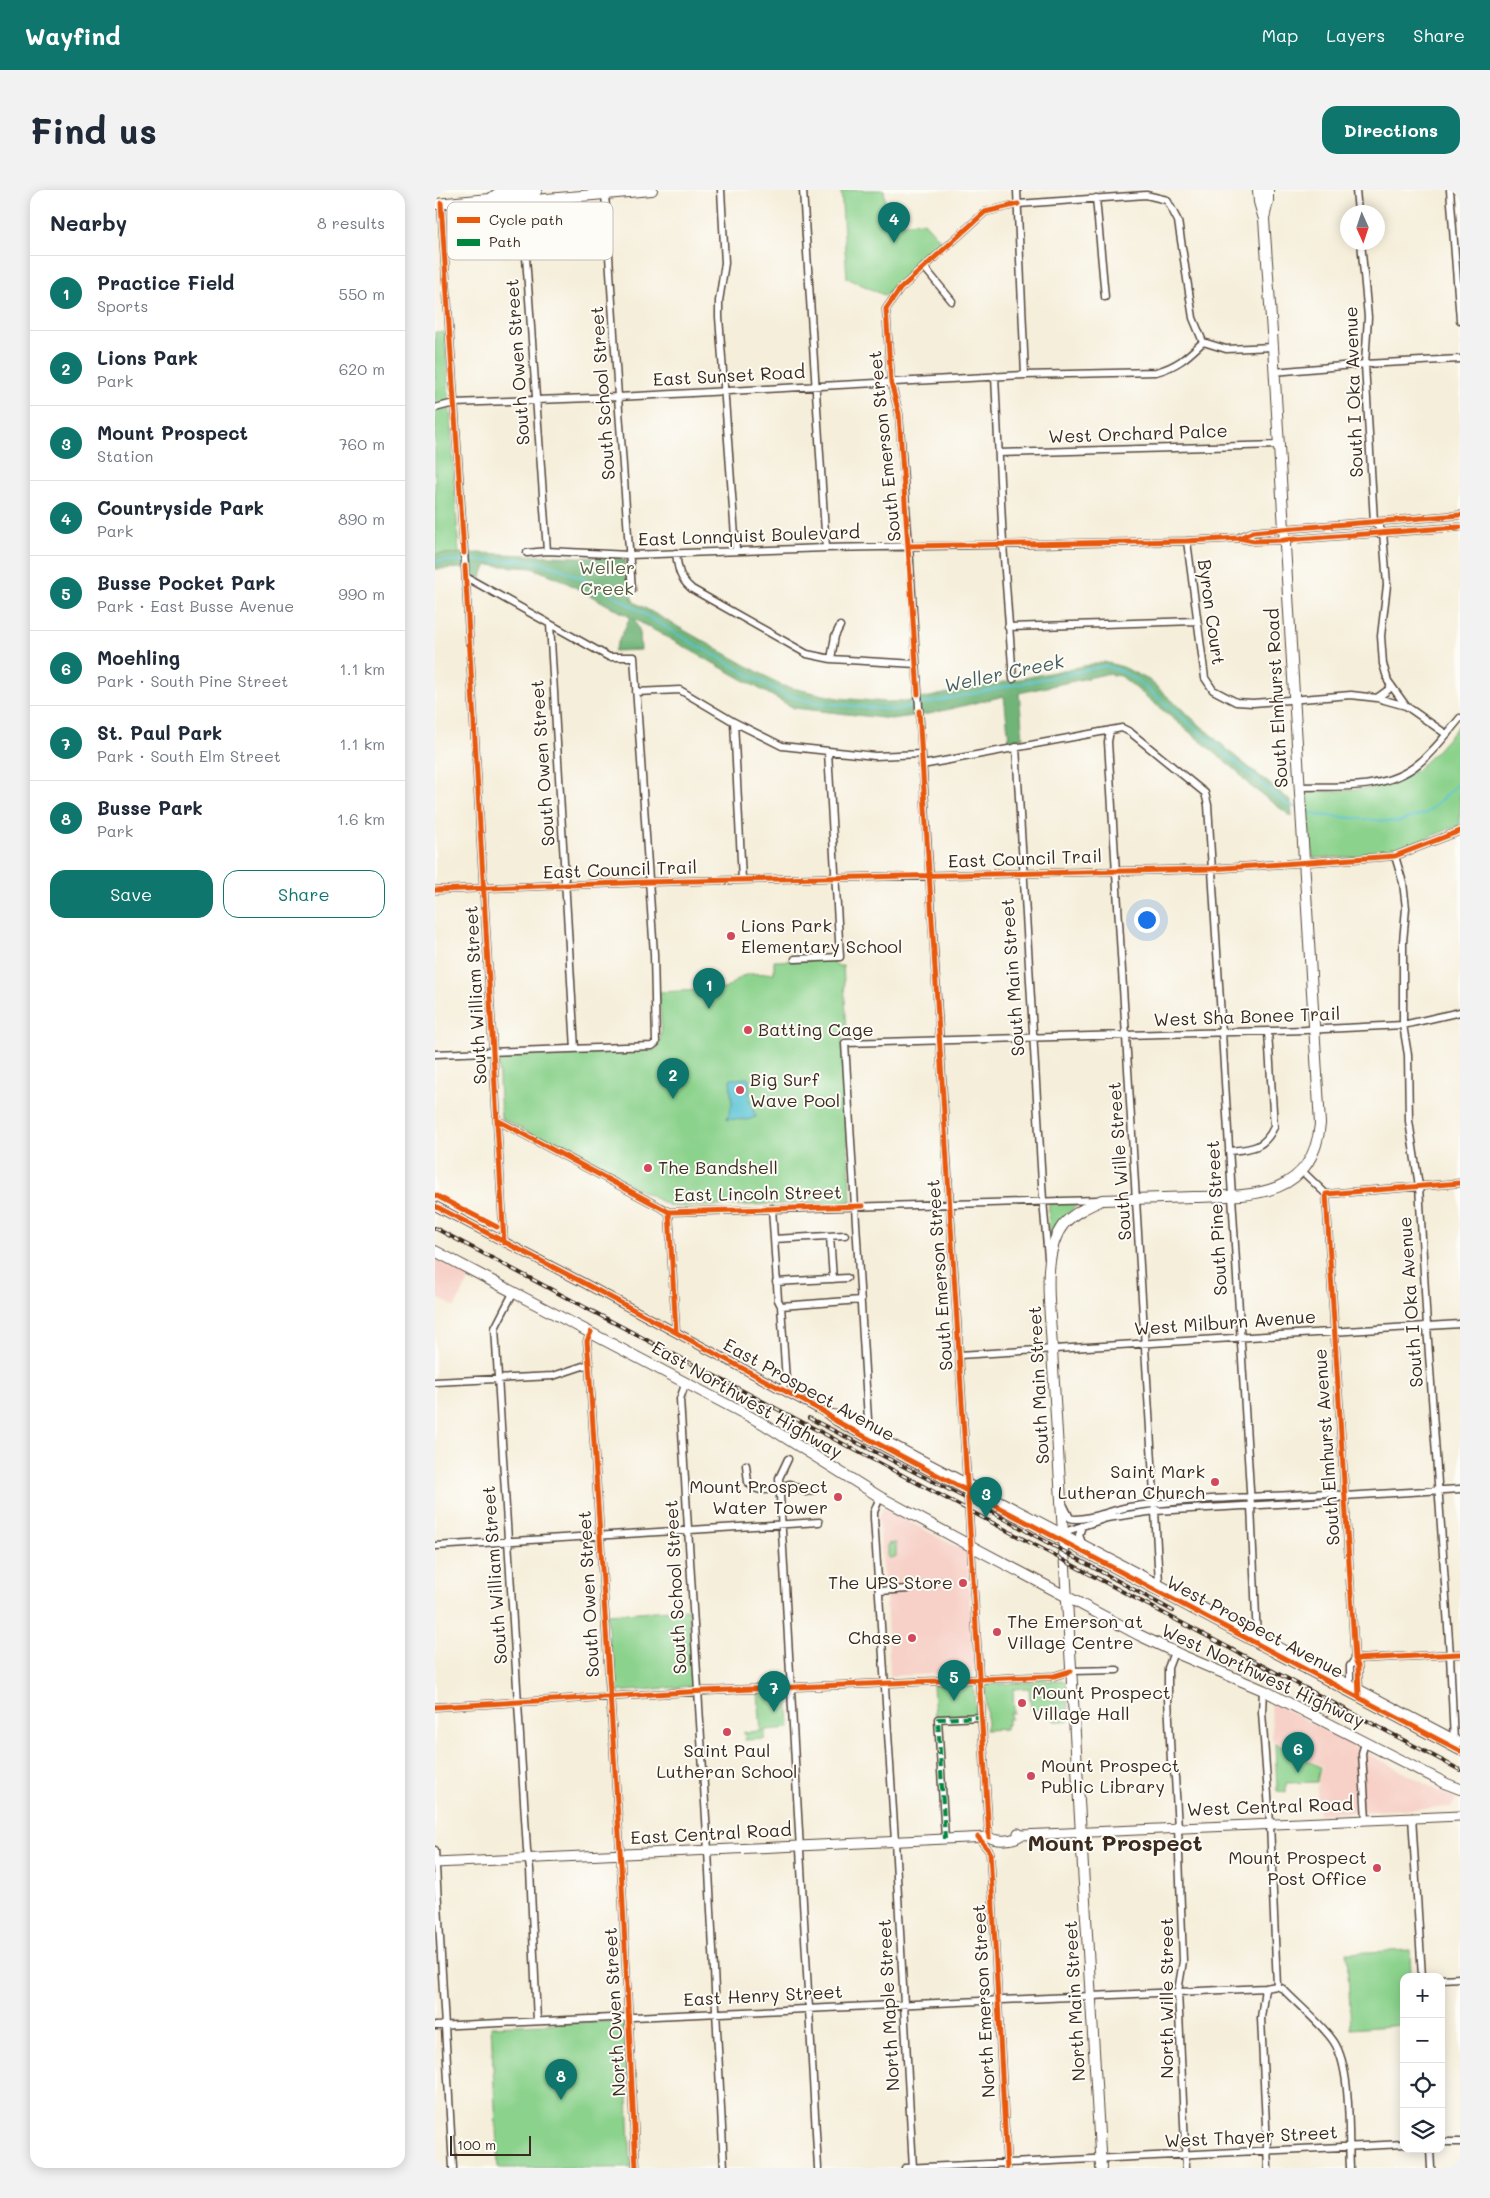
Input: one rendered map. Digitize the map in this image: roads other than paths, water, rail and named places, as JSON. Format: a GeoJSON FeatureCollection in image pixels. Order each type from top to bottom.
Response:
{"type":"FeatureCollection","features":[{"type":"Feature","properties":{"kind":"main road"},"geometry":{"type":"LineString","coordinates":[[490,199],[497,194],[537,190]]}},
{"type":"Feature","properties":{"kind":"main road"},"geometry":{"type":"LineString","coordinates":[[510,202],[605,192],[651,190]]}},
{"type":"Feature","properties":{"kind":"main road","name":"South Elmhurst Road"},"geometry":{"type":"LineString","coordinates":[[1258,190],[1264,219],[1273,347],[1320,1124],[1318,1142],[1302,1171]]}},
{"type":"Feature","properties":{"kind":"main road","name":"South Elmhurst Road"},"geometry":{"type":"LineString","coordinates":[[1264,219],[1268,201],[1268,190]]}},
{"type":"Feature","properties":{"kind":"main road"},"geometry":{"type":"LineString","coordinates":[[459,202],[490,199],[497,202]]}},
{"type":"Feature","properties":{"kind":"main road"},"geometry":{"type":"LineString","coordinates":[[1102,1200],[1231,1196],[1272,1191],[1281,1187],[1302,1171]]}},
{"type":"Feature","properties":{"kind":"main road","name":"South Main Street"},"geometry":{"type":"LineString","coordinates":[[1081,1832],[1052,1350],[1049,1264],[1051,1250],[1064,1225],[1080,1211],[1102,1200]]}},
{"type":"Feature","properties":{"kind":"main road","name":"East Northwest Highway"},"geometry":{"type":"LineString","coordinates":[[435,1250],[777,1431],[880,1497],[1067,1596]]}},
{"type":"Feature","properties":{"kind":"main road","name":"West Northwest Highway"},"geometry":{"type":"LineString","coordinates":[[1067,1596],[1174,1652],[1263,1690],[1365,1743],[1460,1789]]}},
{"type":"Feature","properties":{"kind":"main road","name":"West Northwest Highway"},"geometry":{"type":"LineString","coordinates":[[1447,1784],[1460,1794]]}},
{"type":"Feature","properties":{"kind":"main road","name":"West Central Road"},"geometry":{"type":"LineString","coordinates":[[1081,1832],[1460,1816]]}},
{"type":"Feature","properties":{"kind":"main road","name":"East Central Road"},"geometry":{"type":"LineString","coordinates":[[435,1863],[977,1837],[993,1838],[991,1834],[1000,1833],[1017,1833],[1021,1835],[1081,1832]]}},
{"type":"Feature","properties":{"kind":"main road","name":"North Main Street"},"geometry":{"type":"LineString","coordinates":[[1081,1832],[1101,2164]]}},
{"type":"Feature","properties":{"kind":"street"},"geometry":{"type":"LineString","coordinates":[[721,190],[725,263],[719,317],[736,550]]}},
{"type":"Feature","properties":{"kind":"street"},"geometry":{"type":"LineString","coordinates":[[803,190],[827,548]]}},
{"type":"Feature","properties":{"kind":"street"},"geometry":{"type":"LineString","coordinates":[[1017,190],[1025,375]]}},
{"type":"Feature","properties":{"kind":"street"},"geometry":{"type":"LineString","coordinates":[[1356,190],[1357,205]]}},
{"type":"Feature","properties":{"kind":"street"},"geometry":{"type":"LineString","coordinates":[[1450,190],[1460,320]]}},
{"type":"Feature","properties":{"kind":"street","name":"South Emerson Street"},"geometry":{"type":"LineString","coordinates":[[993,1838],[981,1718],[909,546],[899,414],[891,382],[886,309],[900,289],[985,212],[1018,204],[1146,195],[1167,200],[1178,221],[1193,318],[1203,342]]}},
{"type":"Feature","properties":{"kind":"street"},"geometry":{"type":"LineString","coordinates":[[1096,198],[1105,298]]}},
{"type":"Feature","properties":{"kind":"street","name":"South William Street"},"geometry":{"type":"LineString","coordinates":[[438,204],[466,578],[504,1243]]}},
{"type":"Feature","properties":{"kind":"street","name":"South I Oka Avenue"},"geometry":{"type":"LineString","coordinates":[[1362,250],[1369,317],[1365,364],[1374,522]]}},
{"type":"Feature","properties":{"kind":"street","name":"South Owen Street"},"geometry":{"type":"LineString","coordinates":[[526,260],[547,551]]}},
{"type":"Feature","properties":{"kind":"street","name":"South School Street"},"geometry":{"type":"LineString","coordinates":[[609,260],[617,397],[632,590]]}},
{"type":"Feature","properties":{"kind":"street"},"geometry":{"type":"LineString","coordinates":[[924,268],[952,301]]}},
{"type":"Feature","properties":{"kind":"street"},"geometry":{"type":"LineString","coordinates":[[1203,342],[1226,349],[1273,347]]}},
{"type":"Feature","properties":{"kind":"street","name":"East Sunset Road"},"geometry":{"type":"LineString","coordinates":[[435,408],[454,403],[617,397],[995,376],[1156,372],[1171,368],[1186,358],[1203,342]]}},
{"type":"Feature","properties":{"kind":"street"},"geometry":{"type":"LineString","coordinates":[[1274,372],[1365,364],[1460,359]]}},
{"type":"Feature","properties":{"kind":"street"},"geometry":{"type":"LineString","coordinates":[[995,376],[1003,544],[1013,679]]}},
{"type":"Feature","properties":{"kind":"street","name":"West Orchard Palce"},"geometry":{"type":"LineString","coordinates":[[999,453],[1279,445]]}},
{"type":"Feature","properties":{"kind":"street"},"geometry":{"type":"LineString","coordinates":[[1239,538],[1253,532],[1460,515]]}},
{"type":"Feature","properties":{"kind":"street"},"geometry":{"type":"LineString","coordinates":[[1374,522],[1383,532],[1387,585],[1381,651],[1383,664],[1391,685],[1406,706],[1446,734]]}},
{"type":"Feature","properties":{"kind":"street"},"geometry":{"type":"LineString","coordinates":[[1239,538],[1254,541],[1284,540],[1460,527]]}},
{"type":"Feature","properties":{"kind":"street","name":"East Lonnquist Boulevard"},"geometry":{"type":"LineString","coordinates":[[527,552],[547,551],[629,555],[736,550],[1187,541],[1239,538]]}},
{"type":"Feature","properties":{"kind":"street","name":"Byron Court"},"geometry":{"type":"LineString","coordinates":[[1187,541],[1205,678],[1213,690],[1236,702],[1253,703],[1351,695],[1377,698],[1406,706]]}},
{"type":"Feature","properties":{"kind":"street"},"geometry":{"type":"LineString","coordinates":[[677,553],[678,573],[683,582],[692,589],[807,654],[831,659],[916,664]]}},
{"type":"Feature","properties":{"kind":"street"},"geometry":{"type":"LineString","coordinates":[[435,1054],[652,1046],[656,1043],[654,974],[634,657],[609,657],[466,578]]}},
{"type":"Feature","properties":{"kind":"street"},"geometry":{"type":"LineString","coordinates":[[1008,627],[1196,621]]}},
{"type":"Feature","properties":{"kind":"street","name":"South Owen Street"},"geometry":{"type":"LineString","coordinates":[[550,624],[575,1049]]}},
{"type":"Feature","properties":{"kind":"street"},"geometry":{"type":"LineString","coordinates":[[831,659],[835,636],[839,626]]}},
{"type":"Feature","properties":{"kind":"street"},"geometry":{"type":"LineString","coordinates":[[1377,698],[1388,690],[1391,685]]}},
{"type":"Feature","properties":{"kind":"street"},"geometry":{"type":"LineString","coordinates":[[636,692],[680,690],[734,722],[783,746],[875,756],[921,754]]}},
{"type":"Feature","properties":{"kind":"street"},"geometry":{"type":"LineString","coordinates":[[1299,792],[1363,785],[1392,778],[1417,765],[1460,718]]}},
{"type":"Feature","properties":{"kind":"street"},"geometry":{"type":"LineString","coordinates":[[734,722],[743,880]]}},
{"type":"Feature","properties":{"kind":"street","name":"South Pine Street"},"geometry":{"type":"LineString","coordinates":[[1110,730],[1122,728],[1130,732],[1205,793],[1208,805],[1210,869],[1251,1506],[1257,1638]]}},
{"type":"Feature","properties":{"kind":"street"},"geometry":{"type":"LineString","coordinates":[[922,765],[1110,730]]}},
{"type":"Feature","properties":{"kind":"street","name":"South Wille Street"},"geometry":{"type":"LineString","coordinates":[[1110,730],[1108,742],[1146,1344],[1158,1587]]}},
{"type":"Feature","properties":{"kind":"street","name":"South Main Street"},"geometry":{"type":"LineString","coordinates":[[1016,747],[1022,873],[1043,1200],[1049,1264]]}},
{"type":"Feature","properties":{"kind":"street"},"geometry":{"type":"LineString","coordinates":[[795,959],[841,958],[828,752]]}},
{"type":"Feature","properties":{"kind":"street","name":"East Council Trail"},"geometry":{"type":"LineString","coordinates":[[435,890],[648,882],[1210,869],[1395,856],[1460,831]]}},
{"type":"Feature","properties":{"kind":"street","name":"South I Oka Avenue"},"geometry":{"type":"LineString","coordinates":[[1395,856],[1403,883],[1406,908],[1403,942],[1403,1025],[1408,1055],[1410,1128],[1419,1186],[1427,1326],[1457,1745]]}},
{"type":"Feature","properties":{"kind":"street","name":"West Sha Bonee Trail"},"geometry":{"type":"LineString","coordinates":[[855,1206],[845,1043],[1269,1032],[1403,1025],[1460,1012]]}},
{"type":"Feature","properties":{"kind":"street"},"geometry":{"type":"LineString","coordinates":[[1229,1151],[1251,1149],[1260,1145],[1269,1138],[1274,1127],[1269,1032]]}},
{"type":"Feature","properties":{"kind":"street","name":"East Lincoln Street"},"geometry":{"type":"LineString","coordinates":[[497,1120],[669,1212],[1043,1200],[1102,1200]]}},
{"type":"Feature","properties":{"kind":"street"},"geometry":{"type":"LineString","coordinates":[[1302,1171],[1326,1194],[1460,1183]]}},
{"type":"Feature","properties":{"kind":"street","name":"South Elmhurst Avenue"},"geometry":{"type":"LineString","coordinates":[[1326,1194],[1344,1496],[1359,1692]]}},
{"type":"Feature","properties":{"kind":"street","name":"East Prospect Avenue"},"geometry":{"type":"LineString","coordinates":[[435,1206],[676,1332],[824,1412],[836,1421],[1064,1536]]}},
{"type":"Feature","properties":{"kind":"street"},"geometry":{"type":"LineString","coordinates":[[855,1206],[869,1436]]}},
{"type":"Feature","properties":{"kind":"street"},"geometry":{"type":"LineString","coordinates":[[772,1208],[786,1381],[782,1389]]}},
{"type":"Feature","properties":{"kind":"street"},"geometry":{"type":"LineString","coordinates":[[669,1212],[676,1332]]}},
{"type":"Feature","properties":{"kind":"street"},"geometry":{"type":"LineString","coordinates":[[774,1239],[845,1235]]}},
{"type":"Feature","properties":{"kind":"street"},"geometry":{"type":"LineString","coordinates":[[829,1236],[833,1279]]}},
{"type":"Feature","properties":{"kind":"street"},"geometry":{"type":"LineString","coordinates":[[777,1282],[847,1278]]}},
{"type":"Feature","properties":{"kind":"street","name":"South William Street"},"geometry":{"type":"LineString","coordinates":[[513,1292],[495,1328],[537,2021]]}},
{"type":"Feature","properties":{"kind":"street"},"geometry":{"type":"LineString","coordinates":[[781,1306],[861,1300]]}},
{"type":"Feature","properties":{"kind":"street","name":"West Milburn Avenue"},"geometry":{"type":"LineString","coordinates":[[959,1355],[1460,1324]]}},
{"type":"Feature","properties":{"kind":"street","name":"South Owen Street"},"geometry":{"type":"LineString","coordinates":[[591,1332],[587,1341],[620,1855]]}},
{"type":"Feature","properties":{"kind":"street"},"geometry":{"type":"LineString","coordinates":[[435,1382],[553,1376],[589,1364]]}},
{"type":"Feature","properties":{"kind":"street","name":"South School Street"},"geometry":{"type":"LineString","coordinates":[[686,1382],[680,1399],[708,1851],[724,2168]]}},
{"type":"Feature","properties":{"kind":"street"},"geometry":{"type":"LineString","coordinates":[[788,1458],[779,1475],[819,2168]]}},
{"type":"Feature","properties":{"kind":"street"},"geometry":{"type":"LineString","coordinates":[[746,1465],[746,1477],[750,1486],[765,1490],[780,1489],[790,1484],[806,1492],[814,1490]]}},
{"type":"Feature","properties":{"kind":"street"},"geometry":{"type":"LineString","coordinates":[[1064,1536],[1082,1526],[1107,1518],[1155,1507],[1250,1497],[1329,1493],[1344,1496],[1460,1489]]}},
{"type":"Feature","properties":{"kind":"street"},"geometry":{"type":"LineString","coordinates":[[1062,1500],[1069,1516],[1077,1520],[1116,1509],[1251,1506],[1330,1501],[1344,1496]]}},
{"type":"Feature","properties":{"kind":"street","name":"North Maple Street"},"geometry":{"type":"LineString","coordinates":[[880,1497],[874,1512],[913,2168]]}},
{"type":"Feature","properties":{"kind":"street"},"geometry":{"type":"LineString","coordinates":[[435,1546],[819,1522]]}},
{"type":"Feature","properties":{"kind":"street"},"geometry":{"type":"LineString","coordinates":[[1082,1526],[1079,1536],[1082,1544]]}},
{"type":"Feature","properties":{"kind":"street","name":"West Prospect Avenue"},"geometry":{"type":"LineString","coordinates":[[1064,1536],[1082,1544],[1158,1587]]}},
{"type":"Feature","properties":{"kind":"street","name":"West Prospect Avenue"},"geometry":{"type":"LineString","coordinates":[[1064,1536],[1457,1745]]}},
{"type":"Feature","properties":{"kind":"street"},"geometry":{"type":"LineString","coordinates":[[879,1591],[908,1589]]}},
{"type":"Feature","properties":{"kind":"street"},"geometry":{"type":"LineString","coordinates":[[1174,1652],[1168,1668],[1169,1726],[1178,1828]]}},
{"type":"Feature","properties":{"kind":"street"},"geometry":{"type":"LineString","coordinates":[[1355,1659],[1460,1654]]}},
{"type":"Feature","properties":{"kind":"street","name":"South Elmhurst Avenue"},"geometry":{"type":"LineString","coordinates":[[1351,1688],[1350,1666],[1355,1659]]}},
{"type":"Feature","properties":{"kind":"street"},"geometry":{"type":"LineString","coordinates":[[435,1707],[697,1691],[1071,1676],[1117,1670]]}},
{"type":"Feature","properties":{"kind":"street"},"geometry":{"type":"LineString","coordinates":[[1263,1690],[1261,1712],[1280,1987],[1331,2039],[1341,2058],[1345,2079],[1350,2168]]}},
{"type":"Feature","properties":{"kind":"street"},"geometry":{"type":"LineString","coordinates":[[945,1839],[938,1720],[981,1718]]}},
{"type":"Feature","properties":{"kind":"street"},"geometry":{"type":"LineString","coordinates":[[1365,1743],[1362,1753],[1366,1820]]}},
{"type":"Feature","properties":{"kind":"street"},"geometry":{"type":"LineString","coordinates":[[1412,1817],[1422,1973]]}},
{"type":"Feature","properties":{"kind":"street","name":"North Wille Street"},"geometry":{"type":"LineString","coordinates":[[1178,1828],[1183,1963],[1178,1991],[1187,2168]]}},
{"type":"Feature","properties":{"kind":"street"},"geometry":{"type":"LineString","coordinates":[[977,1837],[990,1852]]}},
{"type":"Feature","properties":{"kind":"street"},"geometry":{"type":"LineString","coordinates":[[990,1852],[993,1838]]}},
{"type":"Feature","properties":{"kind":"street"},"geometry":{"type":"LineString","coordinates":[[435,1850],[453,2168]]}},
{"type":"Feature","properties":{"kind":"street","name":"North Emerson Street"},"geometry":{"type":"LineString","coordinates":[[990,1852],[1007,2166]]}},
{"type":"Feature","properties":{"kind":"street","name":"North Owen Street"},"geometry":{"type":"LineString","coordinates":[[620,1855],[636,2168]]}},
{"type":"Feature","properties":{"kind":"street"},"geometry":{"type":"LineString","coordinates":[[1445,1979],[1460,1978]]}},
{"type":"Feature","properties":{"kind":"street","name":"East Henry Street"},"geometry":{"type":"LineString","coordinates":[[435,2026],[1280,1987]]}},
{"type":"Feature","properties":{"kind":"street"},"geometry":{"type":"LineString","coordinates":[[1265,1988],[1261,2018],[1268,2168]]}},
{"type":"Feature","properties":{"kind":"street"},"geometry":{"type":"LineString","coordinates":[[1445,2142],[1460,2142]]}},
{"type":"Feature","properties":{"kind":"street","name":"West Thayer Street"},"geometry":{"type":"LineString","coordinates":[[905,2168],[1101,2164],[1186,2155],[1400,2144]]}},
{"type":"Feature","properties":{"kind":"street"},"geometry":{"type":"LineString","coordinates":[[1431,2153],[1431,2168]]}},
{"type":"Feature","properties":{"kind":"water","name":"Big Surf Wave Pool"},"geometry":{"type":"Polygon","coordinates":[[[749,1078],[750,1102],[756,1117],[748,1120],[727,1119],[732,1104],[730,1079],[749,1078]]]}},
{"type":"Feature","properties":{"kind":"waterway","name":"Weller Creek"},"geometry":{"type":"LineString","coordinates":[[467,561],[520,560],[539,562],[558,568],[599,586],[673,632],[785,695],[813,702],[893,710],[1106,666],[1121,671],[1137,680],[1286,804],[1298,808]]}},
{"type":"Feature","properties":{"kind":"waterway","name":"Weller Creek"},"geometry":{"type":"LineString","coordinates":[[435,561],[462,561]]}},
{"type":"Feature","properties":{"kind":"waterway","name":"Weller Creek"},"geometry":{"type":"LineString","coordinates":[[1305,810],[1317,815],[1397,822],[1427,813],[1460,782]]}},
{"type":"Feature","properties":{"kind":"railway"},"geometry":{"type":"LineString","coordinates":[[435,1228],[1460,1770]]}},
{"type":"Feature","properties":{"kind":"railway"},"geometry":{"type":"LineString","coordinates":[[809,1418],[979,1505],[1173,1611]]}},
{"type":"Feature","properties":{"kind":"place","name":"Countryside Park"},"geometry":{"type":"Point","coordinates":[894,243]}},
{"type":"Feature","properties":{"kind":"place","name":"Lions Park Elementary School"},"geometry":{"type":"Point","coordinates":[731,936]}},
{"type":"Feature","properties":{"kind":"place","name":"Practice Field"},"geometry":{"type":"Point","coordinates":[709,1009]}},
{"type":"Feature","properties":{"kind":"place","name":"Batting Cage"},"geometry":{"type":"Point","coordinates":[748,1030]}},
{"type":"Feature","properties":{"kind":"place","name":"Big Surf Wave Pool"},"geometry":{"type":"Point","coordinates":[740,1090]}},
{"type":"Feature","properties":{"kind":"place","name":"Lions Park"},"geometry":{"type":"Point","coordinates":[673,1099]}},
{"type":"Feature","properties":{"kind":"place","name":"The Bandshell"},"geometry":{"type":"Point","coordinates":[648,1168]}},
{"type":"Feature","properties":{"kind":"place","name":"Saint Mark Lutheran Church"},"geometry":{"type":"Point","coordinates":[1215,1482]}},
{"type":"Feature","properties":{"kind":"place","name":"Mount Prospect Water Tower"},"geometry":{"type":"Point","coordinates":[838,1497]}},
{"type":"Feature","properties":{"kind":"place","name":"Mount Prospect"},"geometry":{"type":"Point","coordinates":[986,1518]}},
{"type":"Feature","properties":{"kind":"place","name":"The UPS Store"},"geometry":{"type":"Point","coordinates":[963,1583]}},
{"type":"Feature","properties":{"kind":"place","name":"The Emerson at Village Centre"},"geometry":{"type":"Point","coordinates":[997,1632]}},
{"type":"Feature","properties":{"kind":"place","name":"Chase"},"geometry":{"type":"Point","coordinates":[912,1638]}},
{"type":"Feature","properties":{"kind":"place","name":"Busse Pocket Park"},"geometry":{"type":"Point","coordinates":[954,1701]}},
{"type":"Feature","properties":{"kind":"place","name":"Mount Prospect Village Hall"},"geometry":{"type":"Point","coordinates":[1022,1703]}},
{"type":"Feature","properties":{"kind":"place","name":"St. Paul Park"},"geometry":{"type":"Point","coordinates":[774,1712]}},
{"type":"Feature","properties":{"kind":"place","name":"Saint Paul Lutheran School"},"geometry":{"type":"Point","coordinates":[727,1732]}},
{"type":"Feature","properties":{"kind":"place","name":"Moehling"},"geometry":{"type":"Point","coordinates":[1298,1773]}},
{"type":"Feature","properties":{"kind":"place","name":"Mount Prospect Public Library"},"geometry":{"type":"Point","coordinates":[1031,1776]}},
{"type":"Feature","properties":{"kind":"place","name":"Mount Prospect Post Office"},"geometry":{"type":"Point","coordinates":[1377,1868]}},
{"type":"Feature","properties":{"kind":"place","name":"Busse Park"},"geometry":{"type":"Point","coordinates":[561,2100]}},
{"type":"Feature","properties":{"kind":"district","name":"Mount Prospect"},"geometry":{"type":"Point","coordinates":[1115,1843]}}]}
